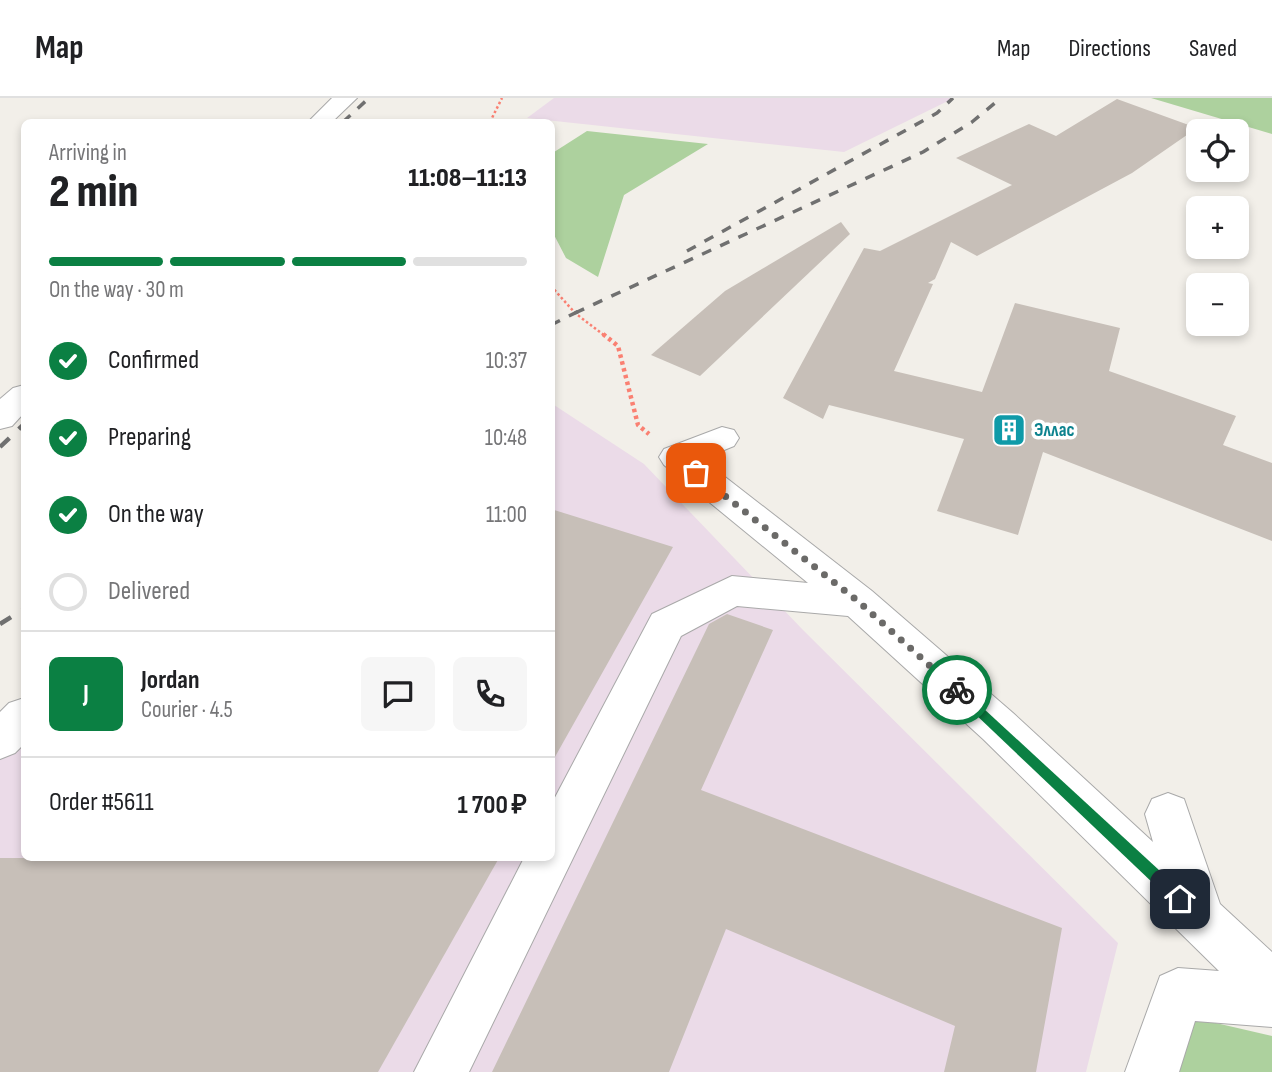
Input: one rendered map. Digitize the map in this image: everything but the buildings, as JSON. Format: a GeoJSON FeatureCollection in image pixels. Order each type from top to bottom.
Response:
{"type":"FeatureCollection","features":[{"type":"Feature","properties":{"kind":"lane"},"geometry":{"type":"LineString","coordinates":[[322,119],[346,98]]}},
{"type":"Feature","properties":{"kind":"lane"},"geometry":{"type":"LineString","coordinates":[[0,418],[21,398]]}},
{"type":"Feature","properties":{"kind":"lane"},"geometry":{"type":"LineString","coordinates":[[722,438],[676,457],[859,602],[998,726],[1272,987]]}},
{"type":"Feature","properties":{"kind":"lane"},"geometry":{"type":"LineString","coordinates":[[555,845],[666,625],[732,591],[859,602]]}},
{"type":"Feature","properties":{"kind":"lane"},"geometry":{"type":"LineString","coordinates":[[0,740],[21,719]]}},
{"type":"Feature","properties":{"kind":"lane"},"geometry":{"type":"LineString","coordinates":[[1167,814],[1200,918]]}},
{"type":"Feature","properties":{"kind":"lane"},"geometry":{"type":"LineString","coordinates":[[441,1072],[547,861]]}},
{"type":"Feature","properties":{"kind":"lane"},"geometry":{"type":"LineString","coordinates":[[1152,1072],[1178,994],[1272,1001]]}},
{"type":"Feature","properties":{"kind":"path"},"geometry":{"type":"LineString","coordinates":[[492,119],[502,98]]}},
{"type":"Feature","properties":{"kind":"path"},"geometry":{"type":"LineString","coordinates":[[555,290],[575,313],[618,346],[638,425],[676,457]]}},
{"type":"Feature","properties":{"kind":"shaded area"},"geometry":{"type":"Polygon","coordinates":[[[554,98],[954,98],[844,152],[527,118],[554,98]]]}},
{"type":"Feature","properties":{"kind":"shaded area"},"geometry":{"type":"Polygon","coordinates":[[[555,406],[644,464],[803,630],[1118,943],[1086,1072],[0,1072],[0,720],[21,701],[21,861],[555,861],[555,406]]]}},
{"type":"Feature","properties":{"kind":"green space"},"geometry":{"type":"Polygon","coordinates":[[[1151,98],[1272,98],[1272,134],[1249,127],[1249,119],[1222,119],[1151,98]]]}},
{"type":"Feature","properties":{"kind":"green space"},"geometry":{"type":"Polygon","coordinates":[[[587,131],[708,144],[624,195],[598,277],[566,258],[555,237],[555,151],[587,131]]]}},
{"type":"Feature","properties":{"kind":"green space"},"geometry":{"type":"Polygon","coordinates":[[[1190,1017],[1272,1036],[1272,1072],[1174,1072],[1190,1017]]]}},
{"type":"Feature","properties":{"kind":"railway"},"geometry":{"type":"LineString","coordinates":[[346,119],[369,98]]}},
{"type":"Feature","properties":{"kind":"railway"},"geometry":{"type":"LineString","coordinates":[[687,251],[937,113],[953,98]]}},
{"type":"Feature","properties":{"kind":"railway"},"geometry":{"type":"LineString","coordinates":[[575,313],[923,152],[972,122],[1001,98]]}},
{"type":"Feature","properties":{"kind":"railway"},"geometry":{"type":"LineString","coordinates":[[575,313],[583,309]]}},
{"type":"Feature","properties":{"kind":"railway"},"geometry":{"type":"LineString","coordinates":[[555,323],[575,313]]}},
{"type":"Feature","properties":{"kind":"railway"},"geometry":{"type":"LineString","coordinates":[[0,447],[21,427]]}},
{"type":"Feature","properties":{"kind":"railway"},"geometry":{"type":"LineString","coordinates":[[0,624],[21,611]]}},
{"type":"Feature","properties":{"kind":"way so far"},"geometry":{"type":"LineString","coordinates":[[696,473],[859,602],[957,690]]}},
{"type":"Feature","properties":{"kind":"place","name":"Эллас"},"geometry":{"type":"Point","coordinates":[1009,430]}},
{"type":"Feature","properties":{"kind":"route"},"geometry":{"type":"LineString","coordinates":[[957,690],[1180,899]]}}]}
